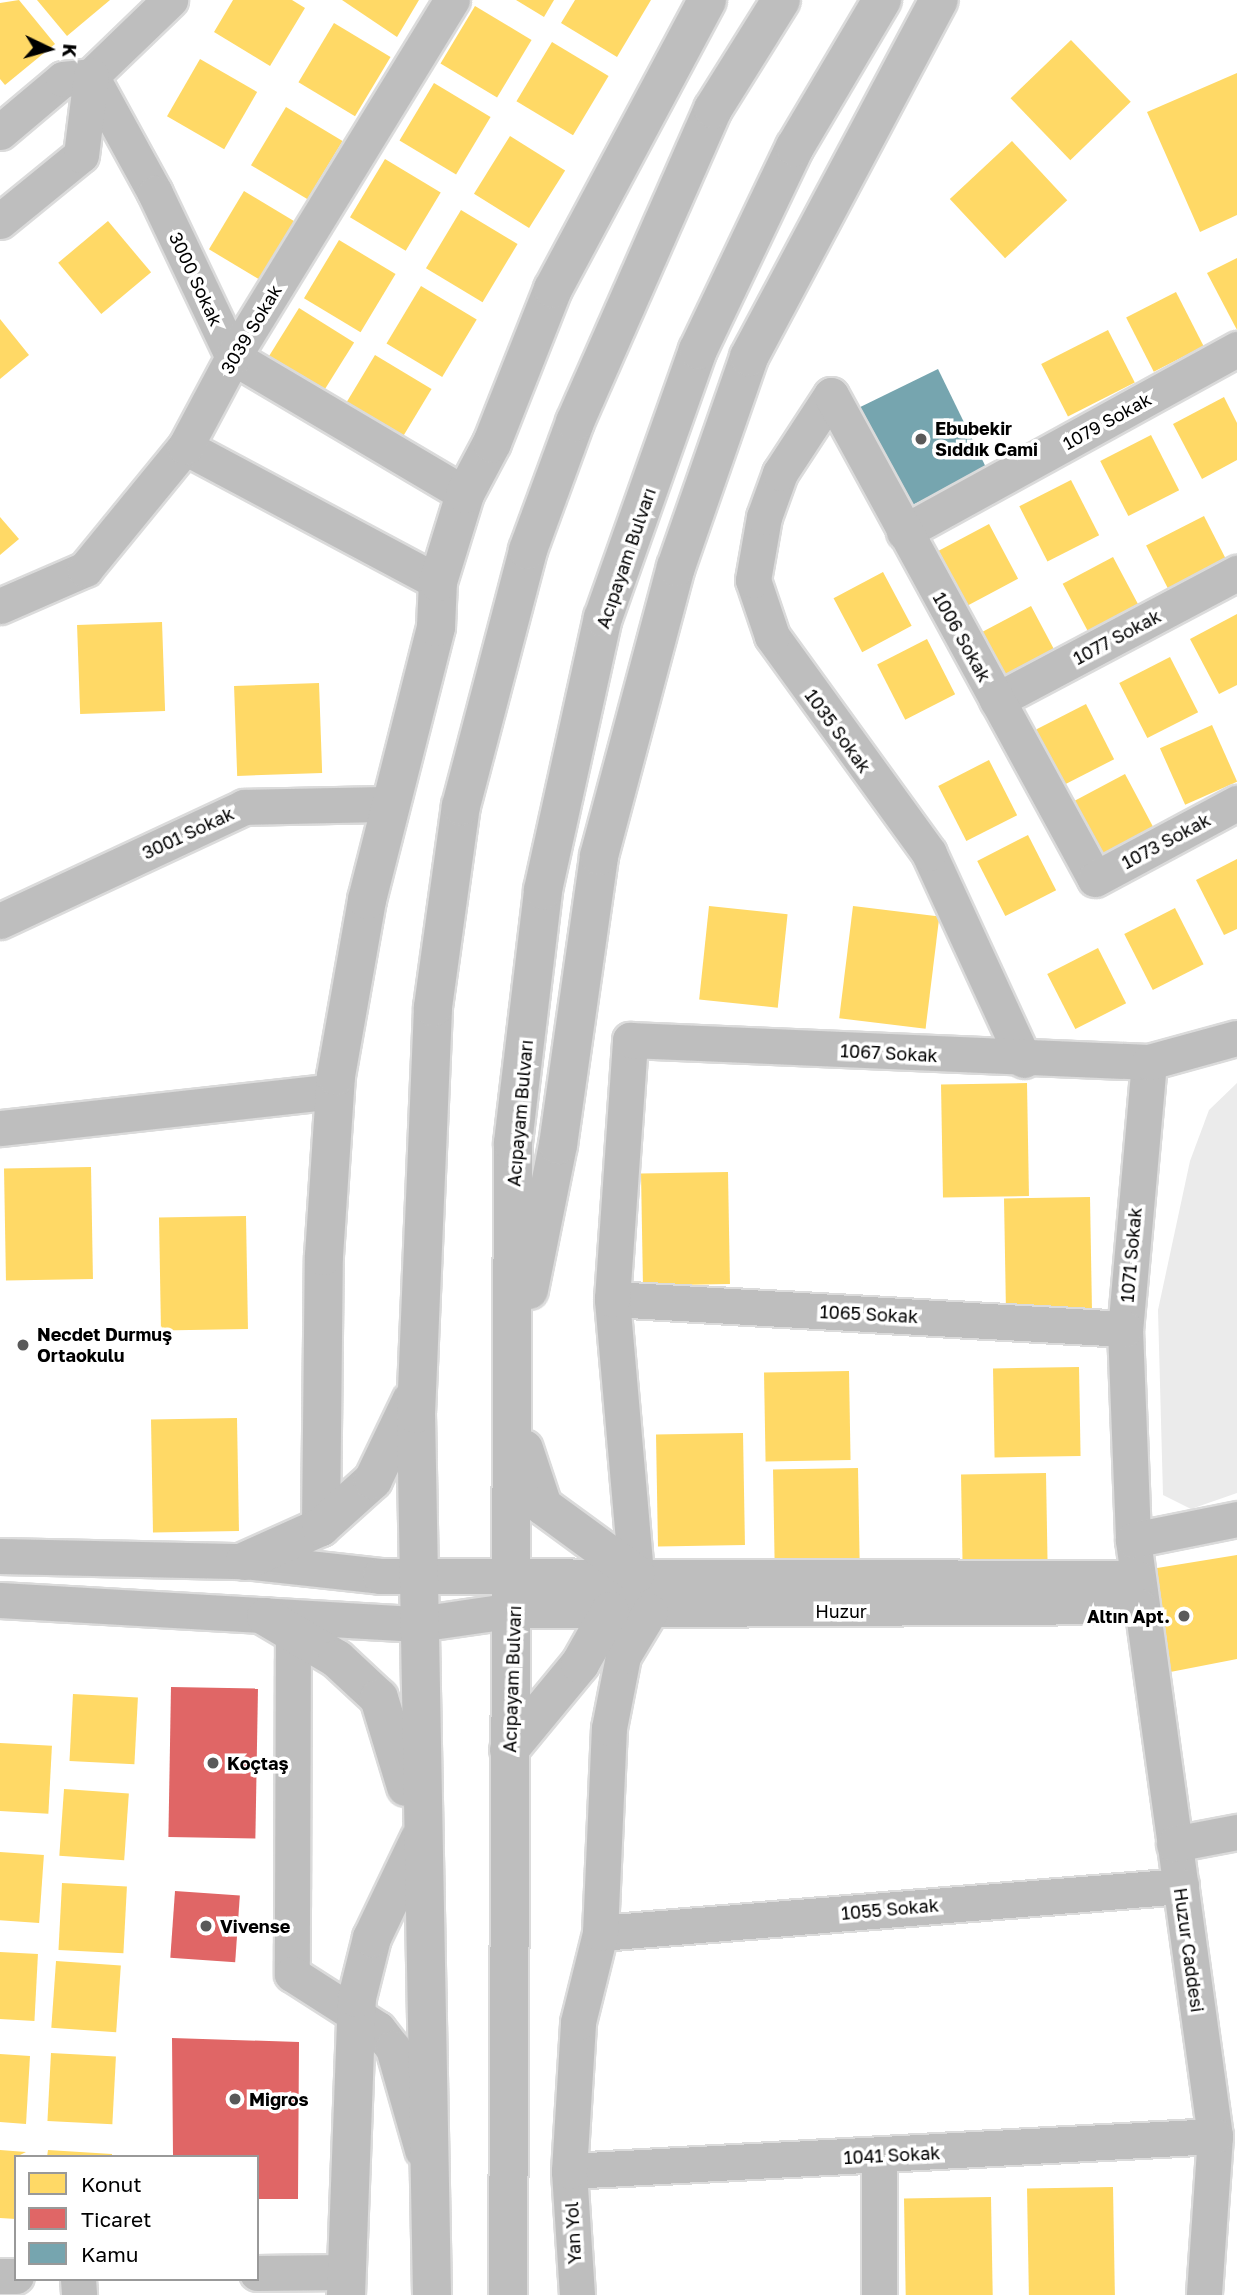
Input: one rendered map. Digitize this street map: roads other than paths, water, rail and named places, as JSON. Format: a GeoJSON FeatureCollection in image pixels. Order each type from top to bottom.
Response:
{"type":"FeatureCollection","features":[{"type":"Feature","properties":{"kind":"main road"},"geometry":{"type":"LineString","coordinates":[[432,2295],[421,1834],[417,1383],[433,1007],[461,806],[528,550],[575,422],[713,109],[781,0]]}},
{"type":"Feature","properties":{"kind":"main road","name":"Acıpayam Bulvarı"},"geometry":{"type":"LineString","coordinates":[[508,2295],[509,1750],[514,1593],[511,1381],[513,1143],[543,890],[603,618],[698,349],[795,147],[882,0]]}},
{"type":"Feature","properties":{"kind":"main road"},"geometry":{"type":"LineString","coordinates":[[636,1574],[543,1506],[530,1483],[511,1381],[558,1145],[599,856],[676,567],[749,357],[939,0]]}},
{"type":"Feature","properties":{"kind":"main road"},"geometry":{"type":"LineString","coordinates":[[321,1527],[324,1256],[335,1091],[390,804],[436,627],[438,582],[465,494],[492,443],[552,289],[699,3]]}},
{"type":"Feature","properties":{"kind":"main road"},"geometry":{"type":"LineString","coordinates":[[245,1561],[321,1527],[373,1480],[417,1383]]}},
{"type":"Feature","properties":{"kind":"main road"},"geometry":{"type":"LineString","coordinates":[[509,1750],[580,1664],[610,1611]]}},
{"type":"Feature","properties":{"kind":"main road"},"geometry":{"type":"LineString","coordinates":[[280,1625],[345,1665],[379,1698],[421,1834],[372,1938],[356,2015],[345,2284]]}},
{"type":"Feature","properties":{"kind":"street"},"geometry":{"type":"LineString","coordinates":[[0,132],[63,79],[91,76],[170,0]]}},
{"type":"Feature","properties":{"kind":"street","name":"3039 Sokak"},"geometry":{"type":"LineString","coordinates":[[0,606],[85,569],[185,447],[233,357],[452,0]]}},
{"type":"Feature","properties":{"kind":"street"},"geometry":{"type":"LineString","coordinates":[[0,220],[81,155],[91,76]]}},
{"type":"Feature","properties":{"kind":"street","name":"3000 Sokak"},"geometry":{"type":"LineString","coordinates":[[91,76],[155,192],[233,357]]}},
{"type":"Feature","properties":{"kind":"street","name":"1079 Sokak"},"geometry":{"type":"LineString","coordinates":[[904,532],[1237,349]]}},
{"type":"Feature","properties":{"kind":"street"},"geometry":{"type":"LineString","coordinates":[[233,357],[465,494]]}},
{"type":"Feature","properties":{"kind":"street","name":"1006 Sokak"},"geometry":{"type":"LineString","coordinates":[[831,395],[1095,879]]}},
{"type":"Feature","properties":{"kind":"street","name":"1035 Sokak"},"geometry":{"type":"LineString","coordinates":[[831,395],[780,473],[764,517],[753,580],[772,636],[929,853],[1024,1060]]}},
{"type":"Feature","properties":{"kind":"street"},"geometry":{"type":"LineString","coordinates":[[185,447],[438,582]]}},
{"type":"Feature","properties":{"kind":"street","name":"1077 Sokak"},"geometry":{"type":"LineString","coordinates":[[996,701],[1237,573]]}},
{"type":"Feature","properties":{"kind":"street","name":"1073 Sokak"},"geometry":{"type":"LineString","coordinates":[[1095,879],[1237,803]]}},
{"type":"Feature","properties":{"kind":"street","name":"3001 Sokak"},"geometry":{"type":"LineString","coordinates":[[0,921],[244,807],[390,804]]}},
{"type":"Feature","properties":{"kind":"street"},"geometry":{"type":"LineString","coordinates":[[1149,1062],[1237,1038]]}},
{"type":"Feature","properties":{"kind":"street","name":"1067 Sokak"},"geometry":{"type":"LineString","coordinates":[[612,1299],[630,1040],[1024,1060],[1149,1062]]}},
{"type":"Feature","properties":{"kind":"street","name":"1071 Sokak"},"geometry":{"type":"LineString","coordinates":[[1133,1540],[1125,1329],[1149,1062]]}},
{"type":"Feature","properties":{"kind":"street"},"geometry":{"type":"LineString","coordinates":[[0,1128],[335,1091]]}},
{"type":"Feature","properties":{"kind":"street"},"geometry":{"type":"LineString","coordinates":[[612,1299],[636,1574]]}},
{"type":"Feature","properties":{"kind":"street","name":"1065 Sokak"},"geometry":{"type":"LineString","coordinates":[[612,1299],[1125,1329]]}},
{"type":"Feature","properties":{"kind":"street"},"geometry":{"type":"LineString","coordinates":[[1138,1592],[1133,1540],[1237,1519]]}},
{"type":"Feature","properties":{"kind":"street"},"geometry":{"type":"LineString","coordinates":[[0,1556],[245,1561],[420,1575],[514,1593]]}},
{"type":"Feature","properties":{"kind":"street","name":"Huzur"},"geometry":{"type":"LineString","coordinates":[[514,1593],[636,1574],[1138,1592]]}},
{"type":"Feature","properties":{"kind":"street","name":"Huzur"},"geometry":{"type":"LineString","coordinates":[[514,1593],[610,1611],[650,1611],[1138,1592]]}},
{"type":"Feature","properties":{"kind":"street","name":"Huzur Caddesi"},"geometry":{"type":"LineString","coordinates":[[1138,1592],[1181,1886],[1222,2080],[1214,2136],[1203,2295]]}},
{"type":"Feature","properties":{"kind":"street"},"geometry":{"type":"LineString","coordinates":[[0,1600],[280,1625],[418,1624],[514,1593]]}},
{"type":"Feature","properties":{"kind":"street","name":"Yan Yol"},"geometry":{"type":"LineString","coordinates":[[577,2295],[569,2171],[578,2022],[600,1933],[609,1728],[623,1656],[650,1611]]}},
{"type":"Feature","properties":{"kind":"street"},"geometry":{"type":"LineString","coordinates":[[280,1625],[292,1974],[356,2015],[393,2048],[430,2176]]}},
{"type":"Feature","properties":{"kind":"street"},"geometry":{"type":"LineString","coordinates":[[1174,1844],[1237,1832]]}},
{"type":"Feature","properties":{"kind":"street","name":"1055 Sokak"},"geometry":{"type":"LineString","coordinates":[[600,1933],[1181,1886]]}},
{"type":"Feature","properties":{"kind":"street","name":"1041 Sokak"},"geometry":{"type":"LineString","coordinates":[[569,2171],[1214,2136]]}},
{"type":"Feature","properties":{"kind":"street"},"geometry":{"type":"LineString","coordinates":[[879,2155],[879,2295]]}},
{"type":"Feature","properties":{"kind":"street"},"geometry":{"type":"LineString","coordinates":[[259,2273],[345,2284]]}},
{"type":"Feature","properties":{"kind":"place","name":"Ebubekir Sıddık Cami"},"geometry":{"type":"Point","coordinates":[921,439]}},
{"type":"Feature","properties":{"kind":"place","name":"Necdet Durmuş Ortaokulu"},"geometry":{"type":"Point","coordinates":[23,1345]}},
{"type":"Feature","properties":{"kind":"place","name":"Altın Apt."},"geometry":{"type":"Point","coordinates":[1184,1616]}},
{"type":"Feature","properties":{"kind":"place","name":"Koçtaş"},"geometry":{"type":"Point","coordinates":[213,1763]}},
{"type":"Feature","properties":{"kind":"place","name":"Vivense"},"geometry":{"type":"Point","coordinates":[206,1926]}},
{"type":"Feature","properties":{"kind":"place","name":"Migros"},"geometry":{"type":"Point","coordinates":[235,2099]}}]}
